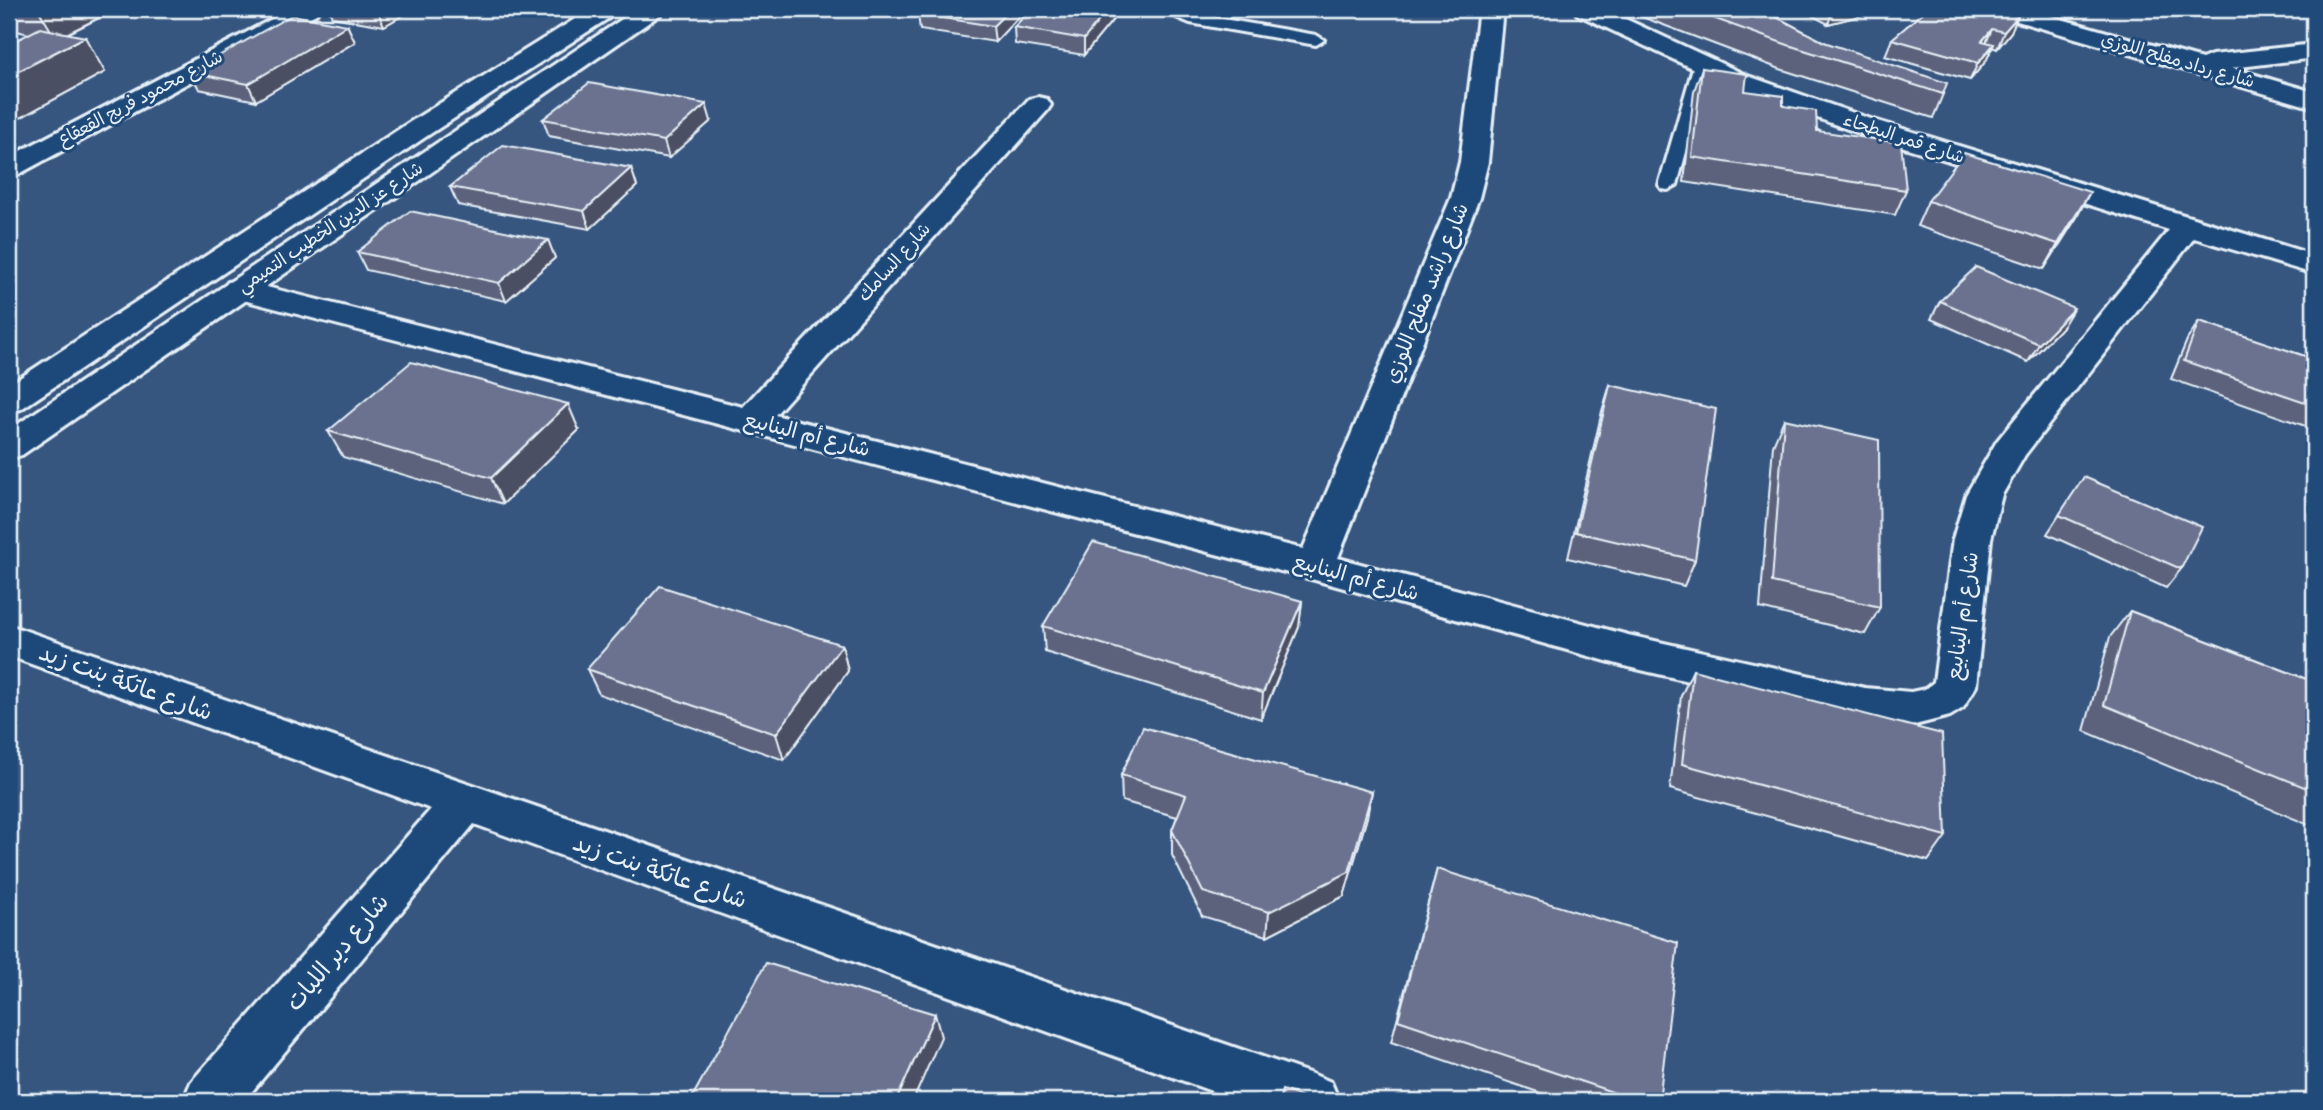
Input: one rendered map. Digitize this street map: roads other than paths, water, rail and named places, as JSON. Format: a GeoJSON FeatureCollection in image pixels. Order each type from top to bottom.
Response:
{"type":"FeatureCollection","features":[{"type":"Feature","properties":{"kind":"street","name":"شارع محمود فريج القعقاع"},"geometry":{"type":"LineString","coordinates":[[9,168],[308,9]]}},
{"type":"Feature","properties":{"kind":"street","name":"شارع عز الدين الخطيب التميمي"},"geometry":{"type":"LineString","coordinates":[[9,401],[409,135],[607,9]]}},
{"type":"Feature","properties":{"kind":"street","name":"شارع عز الدين الخطيب التميمي"},"geometry":{"type":"LineString","coordinates":[[9,447],[653,9]]}},
{"type":"Feature","properties":{"kind":"street","name":"شارع راشد مفلح اللوزي"},"geometry":{"type":"LineString","coordinates":[[1315,566],[1465,198],[1474,162],[1491,9]]}},
{"type":"Feature","properties":{"kind":"street","name":"شارع قمر البطحاء"},"geometry":{"type":"LineString","coordinates":[[1585,9],[1739,81],[1875,129],[2314,264]]}},
{"type":"Feature","properties":{"kind":"street","name":"شارع رداد مفلح اللوزي"},"geometry":{"type":"LineString","coordinates":[[2001,9],[2314,100]]}},
{"type":"Feature","properties":{"kind":"street"},"geometry":{"type":"LineString","coordinates":[[2195,65],[2314,51]]}},
{"type":"Feature","properties":{"kind":"street","name":"شارع السامك"},"geometry":{"type":"LineString","coordinates":[[751,420],[1038,105]]}},
{"type":"Feature","properties":{"kind":"street","name":"شارع أم الينابيع"},"geometry":{"type":"LineString","coordinates":[[239,289],[1315,566],[1628,651],[1865,705],[1911,709],[1935,704],[1948,696],[1955,686],[1972,539],[1984,495],[2010,449],[2187,227]]}},
{"type":"Feature","properties":{"kind":"street","name":"شارع عاتكة بنت زيد"},"geometry":{"type":"LineString","coordinates":[[9,640],[1312,1101]]}},
{"type":"Feature","properties":{"kind":"street","name":"شارع دير الليات"},"geometry":{"type":"LineString","coordinates":[[210,1101],[464,802]]}},
{"type":"Feature","properties":{"kind":"lane"},"geometry":{"type":"LineString","coordinates":[[1169,9],[1190,18],[1316,40]]}},
{"type":"Feature","properties":{"kind":"lane"},"geometry":{"type":"LineString","coordinates":[[1668,185],[1702,64]]}}]}
